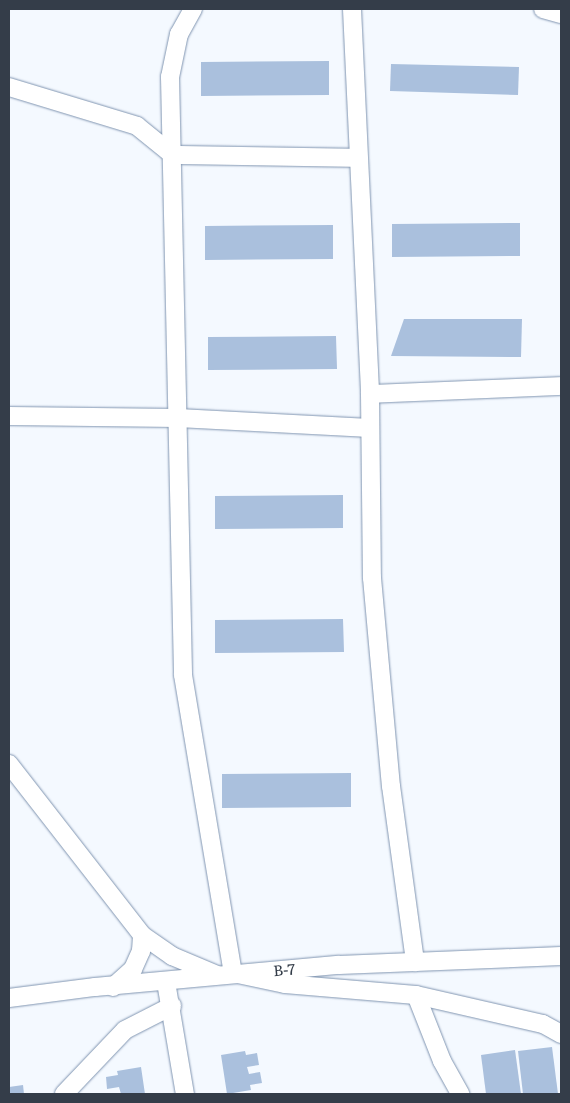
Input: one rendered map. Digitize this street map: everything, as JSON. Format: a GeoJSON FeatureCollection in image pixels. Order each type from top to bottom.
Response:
{"type":"FeatureCollection","features":[{"type":"Feature","properties":{"kind":"street"},"geometry":{"type":"LineString","coordinates":[[193,9],[179,34],[170,77],[183,675],[225,974]]}},
{"type":"Feature","properties":{"kind":"street"},"geometry":{"type":"LineString","coordinates":[[352,9],[357,158],[370,394],[372,578],[391,786],[415,962]]}},
{"type":"Feature","properties":{"kind":"street"},"geometry":{"type":"LineString","coordinates":[[543,9],[561,14]]}},
{"type":"Feature","properties":{"kind":"street"},"geometry":{"type":"LineString","coordinates":[[9,87],[137,126],[173,155],[357,158]]}},
{"type":"Feature","properties":{"kind":"street"},"geometry":{"type":"LineString","coordinates":[[370,394],[561,386]]}},
{"type":"Feature","properties":{"kind":"street"},"geometry":{"type":"LineString","coordinates":[[9,416],[178,418],[370,428]]}},
{"type":"Feature","properties":{"kind":"street"},"geometry":{"type":"LineString","coordinates":[[9,764],[142,936],[172,956],[225,974],[285,984],[416,996],[543,1024],[561,1034]]}},
{"type":"Feature","properties":{"kind":"street"},"geometry":{"type":"LineString","coordinates":[[114,987],[133,969],[142,951],[142,936]]}},
{"type":"Feature","properties":{"kind":"street","name":"B-7"},"geometry":{"type":"LineString","coordinates":[[9,998],[225,974],[415,962],[561,956]]}},
{"type":"Feature","properties":{"kind":"street"},"geometry":{"type":"LineString","coordinates":[[166,982],[172,1006],[185,1094]]}},
{"type":"Feature","properties":{"kind":"street"},"geometry":{"type":"LineString","coordinates":[[416,996],[442,1061],[460,1094]]}},
{"type":"Feature","properties":{"kind":"street"},"geometry":{"type":"LineString","coordinates":[[64,1094],[125,1030],[172,1006]]}},
{"type":"Feature","properties":{"kind":"building"},"geometry":{"type":"Polygon","coordinates":[[[329,61],[329,95],[201,96],[201,62],[329,61]]]}},
{"type":"Feature","properties":{"kind":"building"},"geometry":{"type":"Polygon","coordinates":[[[391,64],[519,67],[518,95],[390,91],[391,64]]]}},
{"type":"Feature","properties":{"kind":"building"},"geometry":{"type":"Polygon","coordinates":[[[520,223],[520,256],[392,257],[392,224],[520,223]]]}},
{"type":"Feature","properties":{"kind":"building"},"geometry":{"type":"Polygon","coordinates":[[[333,225],[333,259],[205,260],[205,226],[333,225]]]}},
{"type":"Feature","properties":{"kind":"building"},"geometry":{"type":"Polygon","coordinates":[[[404,319],[522,319],[521,357],[391,356],[404,319]]]}},
{"type":"Feature","properties":{"kind":"building"},"geometry":{"type":"Polygon","coordinates":[[[336,336],[337,369],[208,370],[208,337],[336,336]]]}},
{"type":"Feature","properties":{"kind":"building"},"geometry":{"type":"Polygon","coordinates":[[[343,495],[343,528],[215,529],[215,496],[343,495]]]}},
{"type":"Feature","properties":{"kind":"building"},"geometry":{"type":"Polygon","coordinates":[[[343,619],[344,652],[215,653],[215,620],[343,619]]]}},
{"type":"Feature","properties":{"kind":"building"},"geometry":{"type":"Polygon","coordinates":[[[351,773],[351,807],[222,808],[222,774],[351,773]]]}},
{"type":"Feature","properties":{"kind":"building"},"geometry":{"type":"Polygon","coordinates":[[[552,1047],[558,1094],[523,1094],[518,1051],[552,1047]]]}},
{"type":"Feature","properties":{"kind":"building"},"geometry":{"type":"Polygon","coordinates":[[[515,1050],[521,1094],[486,1094],[481,1055],[515,1050]]]}},
{"type":"Feature","properties":{"kind":"building"},"geometry":{"type":"Polygon","coordinates":[[[245,1051],[246,1055],[257,1053],[259,1065],[247,1067],[249,1074],[260,1072],[262,1083],[250,1085],[251,1090],[227,1094],[221,1055],[245,1051]]]}},
{"type":"Feature","properties":{"kind":"building"},"geometry":{"type":"Polygon","coordinates":[[[141,1067],[145,1094],[121,1094],[119,1087],[107,1089],[106,1077],[118,1075],[117,1071],[141,1067]]]}},
{"type":"Feature","properties":{"kind":"building"},"geometry":{"type":"Polygon","coordinates":[[[23,1085],[24,1094],[9,1094],[9,1087],[23,1085]]]}}]}
